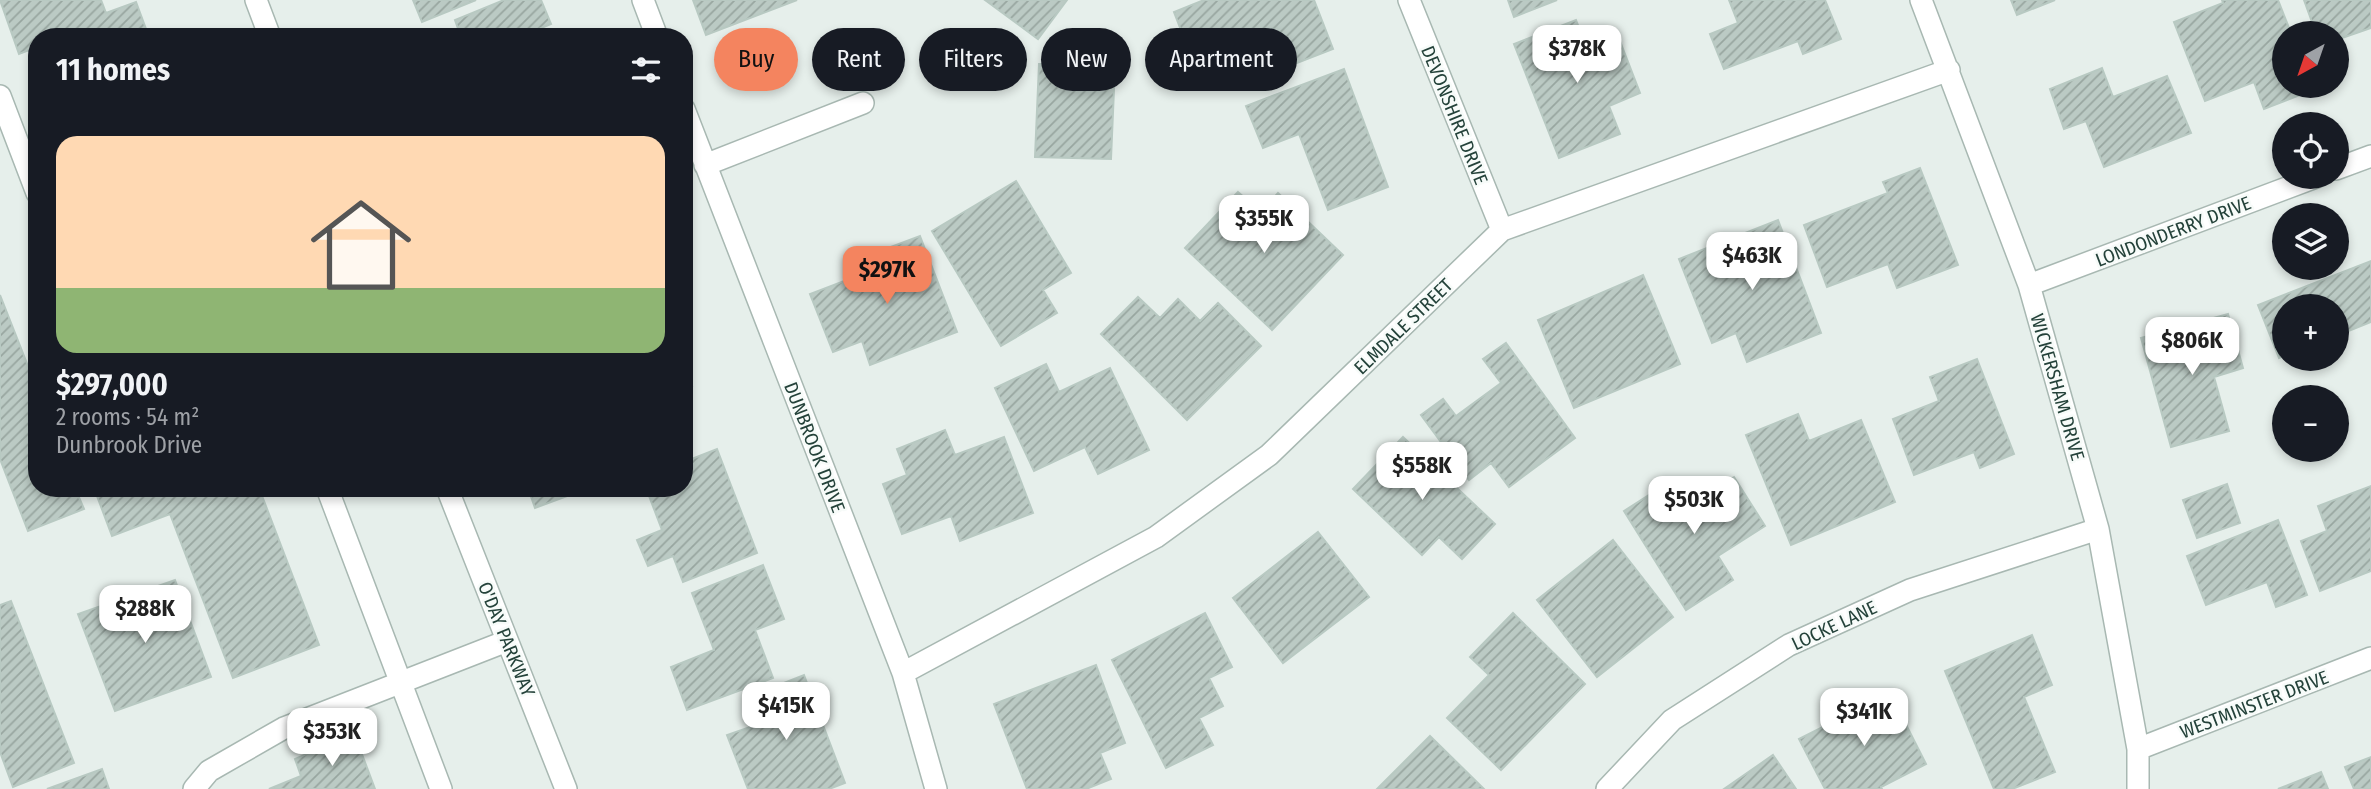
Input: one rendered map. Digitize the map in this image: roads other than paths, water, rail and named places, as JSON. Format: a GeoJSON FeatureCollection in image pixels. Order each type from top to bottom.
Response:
{"type":"FeatureCollection","features":[{"type":"Feature","properties":{"kind":"street"},"geometry":{"type":"LineString","coordinates":[[256,0],[267,28]]}},
{"type":"Feature","properties":{"kind":"street"},"geometry":{"type":"LineString","coordinates":[[643,0],[654,28]]}},
{"type":"Feature","properties":{"kind":"street","name":"DEVONSHIRE DRIVE"},"geometry":{"type":"LineString","coordinates":[[1409,0],[1502,230]]}},
{"type":"Feature","properties":{"kind":"street","name":"WICKERSHAM DRIVE"},"geometry":{"type":"LineString","coordinates":[[1921,0],[2029,285],[2098,528],[2138,749],[2138,789]]}},
{"type":"Feature","properties":{"kind":"street","name":"ELMDALE STREET"},"geometry":{"type":"LineString","coordinates":[[903,673],[1156,537],[1269,455],[1502,230],[1949,70]]}},
{"type":"Feature","properties":{"kind":"street"},"geometry":{"type":"LineString","coordinates":[[0,96],[28,169]]}},
{"type":"Feature","properties":{"kind":"street"},"geometry":{"type":"LineString","coordinates":[[705,165],[863,103]]}},
{"type":"Feature","properties":{"kind":"street","name":"DUNBROOK DRIVE"},"geometry":{"type":"LineString","coordinates":[[693,133],[903,673],[936,789]]}},
{"type":"Feature","properties":{"kind":"street"},"geometry":{"type":"LineString","coordinates":[[2349,164],[2371,156]]}},
{"type":"Feature","properties":{"kind":"street","name":"LONDONDERRY DRIVE"},"geometry":{"type":"LineString","coordinates":[[2029,285],[2284,189]]}},
{"type":"Feature","properties":{"kind":"street"},"geometry":{"type":"LineString","coordinates":[[330,497],[442,789]]}},
{"type":"Feature","properties":{"kind":"street","name":"O'DAY PARKWAY"},"geometry":{"type":"LineString","coordinates":[[451,497],[566,789]]}},
{"type":"Feature","properties":{"kind":"street","name":"LOCKE LANE"},"geometry":{"type":"LineString","coordinates":[[1607,789],[1672,720],[1789,645],[1910,590],[2098,528]]}},
{"type":"Feature","properties":{"kind":"street"},"geometry":{"type":"LineString","coordinates":[[194,789],[209,771],[284,728],[507,641]]}},
{"type":"Feature","properties":{"kind":"street","name":"WESTMINSTER DRIVE"},"geometry":{"type":"LineString","coordinates":[[2138,749],[2371,658]]}}]}
